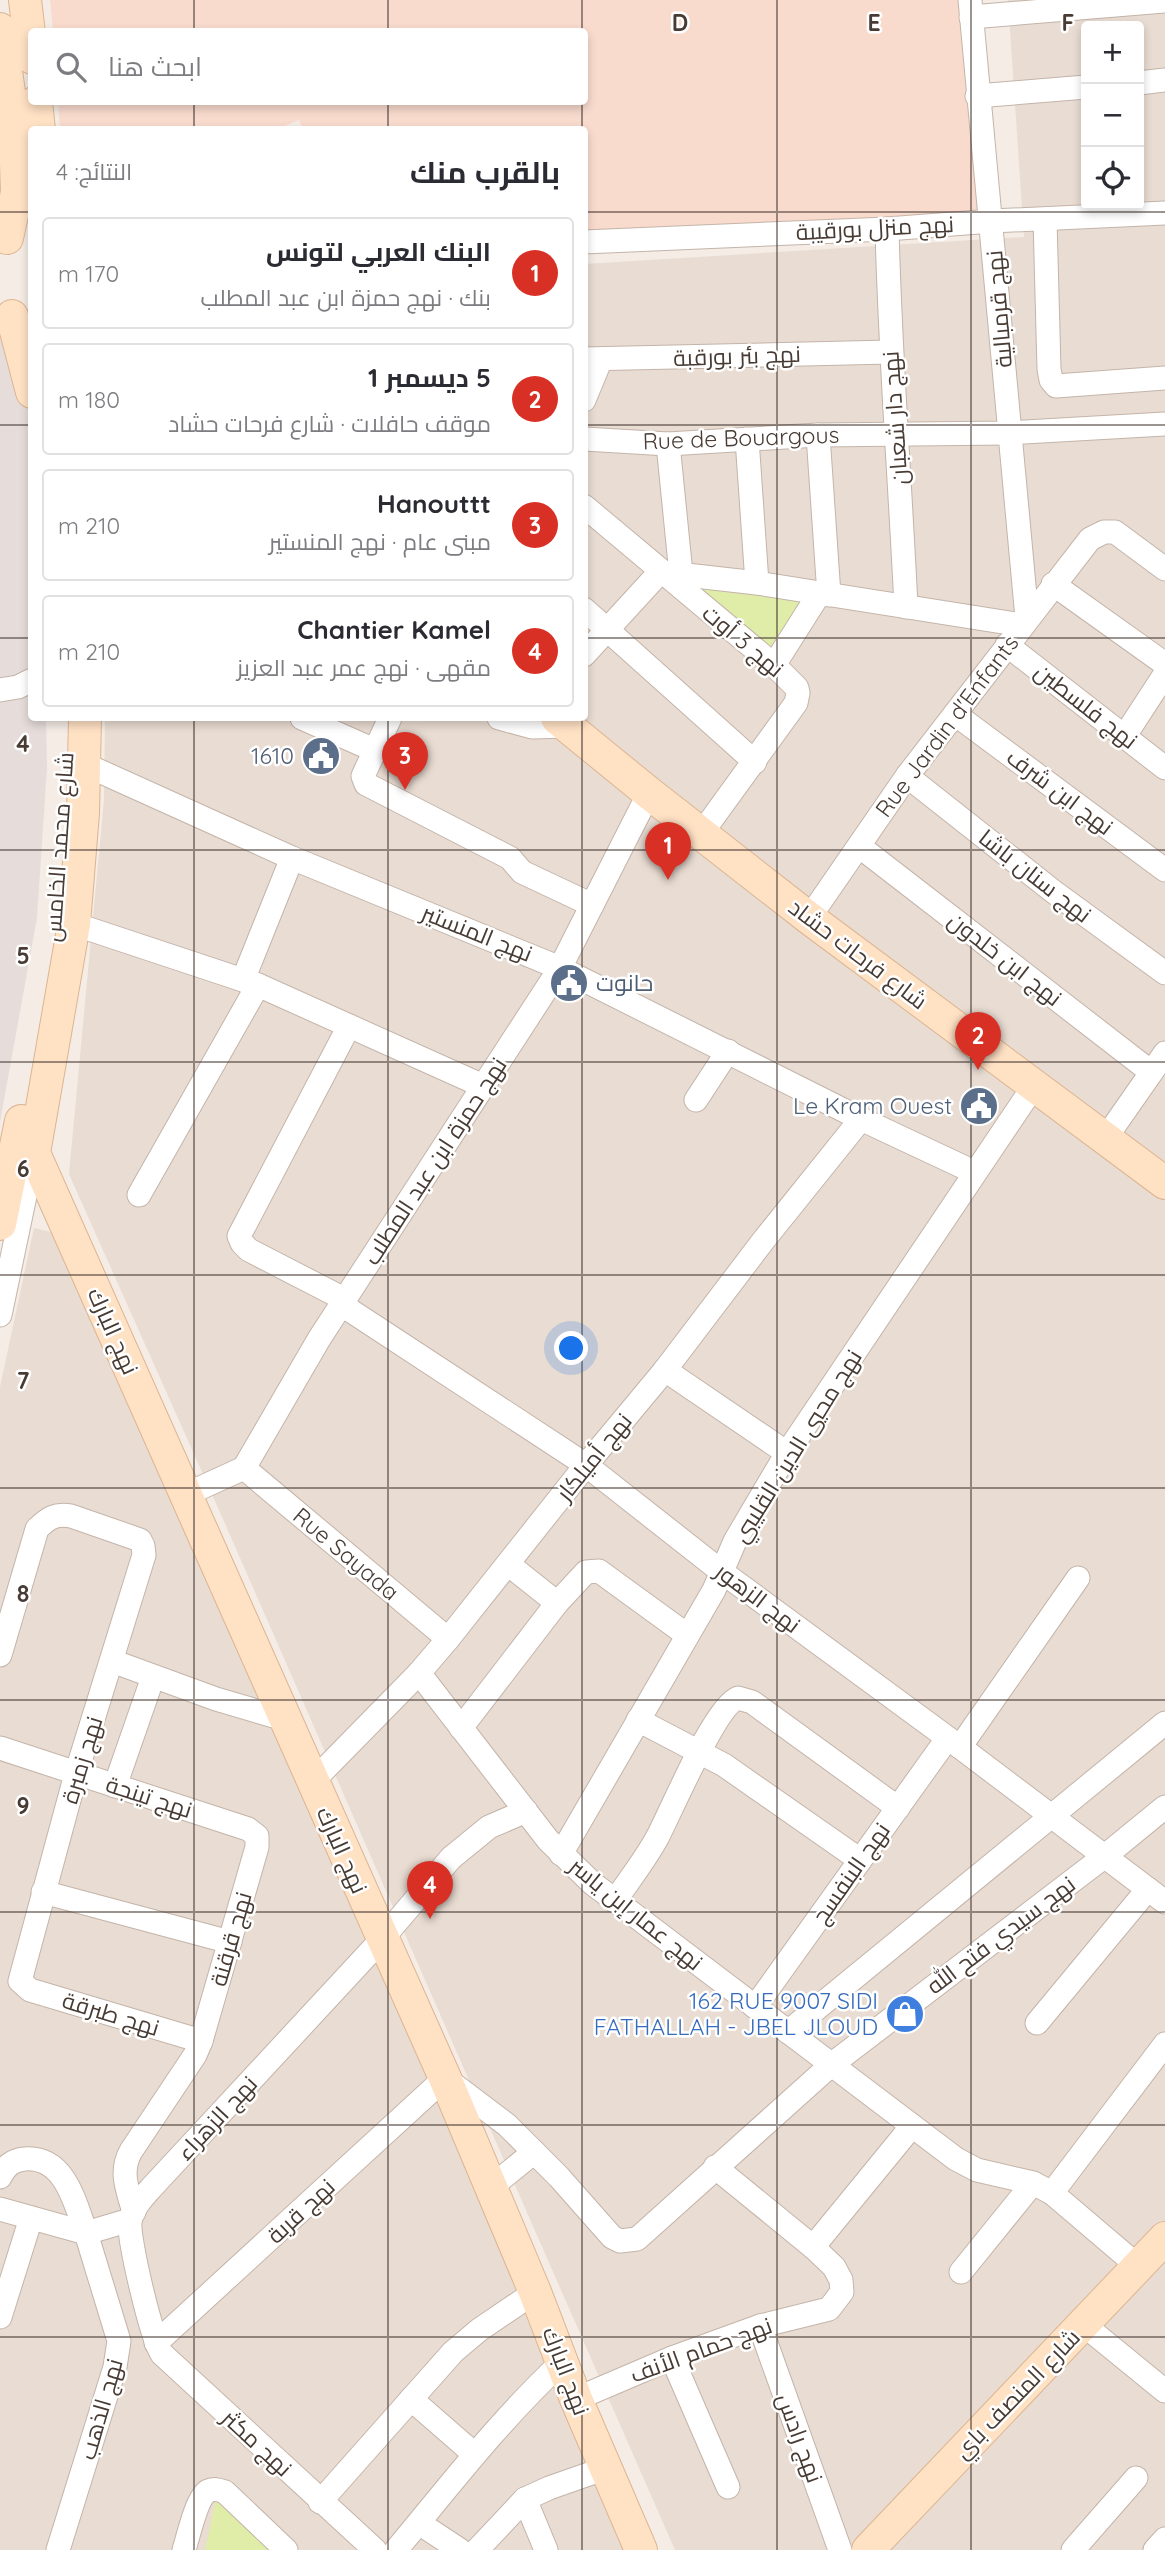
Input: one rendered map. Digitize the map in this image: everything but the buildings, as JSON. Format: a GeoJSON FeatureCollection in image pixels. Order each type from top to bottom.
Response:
{"type":"FeatureCollection","features":[{"type":"Feature","properties":{"kind":"street"},"geometry":{"type":"LineString","coordinates":[[25,0],[28,28]]}},
{"type":"Feature","properties":{"kind":"street"},"geometry":{"type":"LineString","coordinates":[[970,9],[1151,1]]}},
{"type":"Feature","properties":{"kind":"street","name":"نهج قرمبالية"},"geometry":{"type":"LineString","coordinates":[[970,9],[992,221],[1024,622]]}},
{"type":"Feature","properties":{"kind":"street"},"geometry":{"type":"LineString","coordinates":[[0,29],[15,134],[17,192],[13,238]]}},
{"type":"Feature","properties":{"kind":"street"},"geometry":{"type":"LineString","coordinates":[[1144,82],[1165,80]]}},
{"type":"Feature","properties":{"kind":"street"},"geometry":{"type":"LineString","coordinates":[[977,96],[1081,88]]}},
{"type":"Feature","properties":{"kind":"street"},"geometry":{"type":"LineString","coordinates":[[36,105],[39,126]]}},
{"type":"Feature","properties":{"kind":"street","name":"نهج منزل بورقيبة"},"geometry":{"type":"LineString","coordinates":[[588,242],[887,229],[1165,213]]}},
{"type":"Feature","properties":{"kind":"street"},"geometry":{"type":"LineString","coordinates":[[1045,219],[1051,380],[1056,386],[1165,378]]}},
{"type":"Feature","properties":{"kind":"street","name":"نهج دار شعبان"},"geometry":{"type":"LineString","coordinates":[[887,229],[890,352],[906,607]]}},
{"type":"Feature","properties":{"kind":"street"},"geometry":{"type":"LineString","coordinates":[[9,311],[28,379]]}},
{"type":"Feature","properties":{"kind":"street","name":"نهج بئر بورقبة"},"geometry":{"type":"LineString","coordinates":[[593,359],[890,352]]}},
{"type":"Feature","properties":{"kind":"street"},"geometry":{"type":"LineString","coordinates":[[588,382],[593,359]]}},
{"type":"Feature","properties":{"kind":"street","name":"Rue de Bouargous"},"geometry":{"type":"LineString","coordinates":[[588,439],[668,443],[818,435],[1009,433],[1165,424]]}},
{"type":"Feature","properties":{"kind":"street"},"geometry":{"type":"LineString","coordinates":[[774,665],[824,594],[818,435]]}},
{"type":"Feature","properties":{"kind":"street"},"geometry":{"type":"LineString","coordinates":[[747,439],[757,583]]}},
{"type":"Feature","properties":{"kind":"street"},"geometry":{"type":"LineString","coordinates":[[668,443],[671,573]]}},
{"type":"Feature","properties":{"kind":"street","name":"نهج 3 أوت"},"geometry":{"type":"LineString","coordinates":[[588,509],[671,573],[794,684],[798,698],[755,762],[701,834]]}},
{"type":"Feature","properties":{"kind":"street","name":"Rue Jardin d'Enfants"},"geometry":{"type":"LineString","coordinates":[[809,918],[907,776],[1090,539],[1104,532],[1115,533],[1165,569]]}},
{"type":"Feature","properties":{"kind":"street"},"geometry":{"type":"LineString","coordinates":[[588,651],[671,573],[1024,622]]}},
{"type":"Feature","properties":{"kind":"street"},"geometry":{"type":"LineString","coordinates":[[1053,584],[1165,664]]}},
{"type":"Feature","properties":{"kind":"street"},"geometry":{"type":"LineString","coordinates":[[588,612],[755,762]]}},
{"type":"Feature","properties":{"kind":"street","name":"نهج فلسطين"},"geometry":{"type":"LineString","coordinates":[[1007,645],[1165,768]]}},
{"type":"Feature","properties":{"kind":"street"},"geometry":{"type":"LineString","coordinates":[[1124,737],[1165,674]]}},
{"type":"Feature","properties":{"kind":"street"},"geometry":{"type":"LineString","coordinates":[[0,690],[28,682]]}},
{"type":"Feature","properties":{"kind":"street","name":"نهج ابن شرف"},"geometry":{"type":"LineString","coordinates":[[955,713],[1165,870]]}},
{"type":"Feature","properties":{"kind":"street","name":"شارع محمد الخامس"},"geometry":{"type":"LineString","coordinates":[[0,1224],[32,1068],[56,926],[66,783],[65,721]]}},
{"type":"Feature","properties":{"kind":"street"},"geometry":{"type":"LineString","coordinates":[[0,1315],[34,1153],[74,924],[86,765],[85,721]]}},
{"type":"Feature","properties":{"kind":"street"},"geometry":{"type":"LineString","coordinates":[[309,721],[374,750]]}},
{"type":"Feature","properties":{"kind":"street"},"geometry":{"type":"LineString","coordinates":[[388,721],[363,776],[366,784],[510,858],[522,872],[592,905]]}},
{"type":"Feature","properties":{"kind":"street"},"geometry":{"type":"LineString","coordinates":[[510,721],[532,727],[563,722]]}},
{"type":"Feature","properties":{"kind":"street","name":"شارع فرحات حشاد"},"geometry":{"type":"LineString","coordinates":[[563,722],[809,918],[1165,1184]]}},
{"type":"Feature","properties":{"kind":"street","name":"نهج المنستير"},"geometry":{"type":"LineString","coordinates":[[86,765],[292,858],[560,968],[974,1172]]}},
{"type":"Feature","properties":{"kind":"street","name":"نهج سنان باشا"},"geometry":{"type":"LineString","coordinates":[[907,776],[1054,892],[1165,973]]}},
{"type":"Feature","properties":{"kind":"street","name":"نهج حمزة ابن عبد المطلب"},"geometry":{"type":"LineString","coordinates":[[244,1468],[319,1339],[560,968],[649,793]]}},
{"type":"Feature","properties":{"kind":"street","name":"نهج ابن خلدون"},"geometry":{"type":"LineString","coordinates":[[859,846],[1151,1072]]}},
{"type":"Feature","properties":{"kind":"street"},"geometry":{"type":"LineString","coordinates":[[139,1195],[251,983],[292,858]]}},
{"type":"Feature","properties":{"kind":"street"},"geometry":{"type":"LineString","coordinates":[[74,924],[251,983],[483,1086]]}},
{"type":"Feature","properties":{"kind":"street","name":"نهج الزهور"},"geometry":{"type":"LineString","coordinates":[[349,1026],[239,1236],[242,1243],[249,1250],[344,1303],[586,1465],[722,1572],[1156,1896]]}},
{"type":"Feature","properties":{"kind":"street"},"geometry":{"type":"LineString","coordinates":[[696,1100],[728,1051]]}},
{"type":"Feature","properties":{"kind":"street"},"geometry":{"type":"LineString","coordinates":[[1105,1139],[1165,1053]]}},
{"type":"Feature","properties":{"kind":"street","name":"نهج محيي الدين القليبي"},"geometry":{"type":"LineString","coordinates":[[561,1854],[687,1635],[722,1572],[735,1541],[787,1454],[1033,1087]]}},
{"type":"Feature","properties":{"kind":"street","name":"نهج أميلكار"},"geometry":{"type":"LineString","coordinates":[[312,1782],[419,1673],[448,1639],[665,1370],[861,1118]]}},
{"type":"Feature","properties":{"kind":"street","name":"نهج البارك"},"geometry":{"type":"LineString","coordinates":[[34,1153],[444,2078],[641,2550]]}},
{"type":"Feature","properties":{"kind":"street"},"geometry":{"type":"LineString","coordinates":[[665,1370],[787,1454]]}},
{"type":"Feature","properties":{"kind":"street"},"geometry":{"type":"LineString","coordinates":[[185,1495],[244,1468]]}},
{"type":"Feature","properties":{"kind":"street","name":"Rue Sayada"},"geometry":{"type":"LineString","coordinates":[[244,1468],[448,1639]]}},
{"type":"Feature","properties":{"kind":"street","name":"نهج زمبرة"},"geometry":{"type":"LineString","coordinates":[[0,1655],[37,1529],[44,1522],[61,1514],[137,1538],[143,1546],[144,1555],[76,1774],[20,1977],[22,1984]]}},
{"type":"Feature","properties":{"kind":"street"},"geometry":{"type":"LineString","coordinates":[[508,1564],[557,1603]]}},
{"type":"Feature","properties":{"kind":"street"},"geometry":{"type":"LineString","coordinates":[[461,1728],[557,1603],[581,1576],[589,1571],[599,1571],[687,1635]]}},
{"type":"Feature","properties":{"kind":"street","name":"نهج البنفسج"},"geometry":{"type":"LineString","coordinates":[[755,2007],[898,1808],[954,1743],[1078,1578]]}},
{"type":"Feature","properties":{"kind":"street"},"geometry":{"type":"LineString","coordinates":[[112,1661],[153,1677],[285,1719]]}},
{"type":"Feature","properties":{"kind":"street","name":"نهج عمار إبن ياسر"},"geometry":{"type":"LineString","coordinates":[[419,1673],[561,1854],[615,1901],[956,2158],[977,2170],[1042,2188],[1139,2267]]}},
{"type":"Feature","properties":{"kind":"street"},"geometry":{"type":"LineString","coordinates":[[115,1786],[153,1677]]}},
{"type":"Feature","properties":{"kind":"street"},"geometry":{"type":"LineString","coordinates":[[615,1901],[656,1840],[700,1752],[728,1704],[738,1698],[748,1699],[898,1808]]}},
{"type":"Feature","properties":{"kind":"street"},"geometry":{"type":"LineString","coordinates":[[638,1720],[752,1783],[860,1860]]}},
{"type":"Feature","properties":{"kind":"street"},"geometry":{"type":"LineString","coordinates":[[788,2032],[1165,1723]]}},
{"type":"Feature","properties":{"kind":"street","name":"نهج تينجة"},"geometry":{"type":"LineString","coordinates":[[0,1748],[248,1829],[257,1836]]}},
{"type":"Feature","properties":{"kind":"street","name":"نهج سيدي فتح الله"},"geometry":{"type":"LineString","coordinates":[[534,2152],[612,2238],[632,2241],[649,2230],[831,2064],[1105,1856],[1165,1807]]}},
{"type":"Feature","properties":{"kind":"street","name":"نهج الزهراء"},"geometry":{"type":"LineString","coordinates":[[132,2216],[153,2186],[382,1939],[442,1868],[469,1841],[489,1827],[526,1811]]}},
{"type":"Feature","properties":{"kind":"street","name":"نهج قرقنة"},"geometry":{"type":"LineString","coordinates":[[132,2216],[124,2175],[127,2158],[195,2055],[201,2041],[257,1847],[257,1836]]}},
{"type":"Feature","properties":{"kind":"street"},"geometry":{"type":"LineString","coordinates":[[43,1892],[230,1942]]}},
{"type":"Feature","properties":{"kind":"street"},"geometry":{"type":"LineString","coordinates":[[1037,2023],[1156,1896]]}},
{"type":"Feature","properties":{"kind":"street","name":"نهج طبرقة"},"geometry":{"type":"LineString","coordinates":[[22,1984],[30,1990],[201,2041]]}},
{"type":"Feature","properties":{"kind":"street"},"geometry":{"type":"LineString","coordinates":[[961,2272],[1042,2188],[1165,2044]]}},
{"type":"Feature","properties":{"kind":"street"},"geometry":{"type":"LineString","coordinates":[[444,2078],[489,2110],[534,2152],[490,2188]]}},
{"type":"Feature","properties":{"kind":"street","name":"نهج قربة"},"geometry":{"type":"LineString","coordinates":[[120,2341],[153,2335],[444,2078]]}},
{"type":"Feature","properties":{"kind":"street"},"geometry":{"type":"LineString","coordinates":[[715,2167],[813,2247],[912,2126]]}},
{"type":"Feature","properties":{"kind":"street","name":"نهج الذهب"},"geometry":{"type":"LineString","coordinates":[[0,2177],[11,2162],[18,2160],[47,2162],[61,2175],[86,2233],[120,2341],[115,2367],[58,2550]]}},
{"type":"Feature","properties":{"kind":"street"},"geometry":{"type":"LineString","coordinates":[[0,2208],[86,2233],[132,2216],[131,2236],[153,2335]]}},
{"type":"Feature","properties":{"kind":"street"},"geometry":{"type":"LineString","coordinates":[[0,2317],[31,2218]]}},
{"type":"Feature","properties":{"kind":"street","name":"شارع المنصف باي"},"geometry":{"type":"LineString","coordinates":[[868,2550],[1165,2238]]}},
{"type":"Feature","properties":{"kind":"street","name":"نهج حمام الأنف"},"geometry":{"type":"LineString","coordinates":[[576,2399],[672,2358],[760,2326],[829,2309],[842,2292],[841,2280],[834,2267],[813,2247]]}},
{"type":"Feature","properties":{"kind":"street"},"geometry":{"type":"LineString","coordinates":[[320,2501],[453,2352],[479,2330],[535,2292]]}},
{"type":"Feature","properties":{"kind":"street"},"geometry":{"type":"LineString","coordinates":[[1084,2325],[1165,2391]]}},
{"type":"Feature","properties":{"kind":"street","name":"نهج رادس"},"geometry":{"type":"LineString","coordinates":[[760,2326],[840,2550]]}},
{"type":"Feature","properties":{"kind":"street","name":"نهج مكثر"},"geometry":{"type":"LineString","coordinates":[[153,2335],[169,2361],[367,2548]]}},
{"type":"Feature","properties":{"kind":"street"},"geometry":{"type":"LineString","coordinates":[[672,2358],[728,2487]]}},
{"type":"Feature","properties":{"kind":"street"},"geometry":{"type":"LineString","coordinates":[[396,2550],[473,2453],[562,2362]]}},
{"type":"Feature","properties":{"kind":"street"},"geometry":{"type":"LineString","coordinates":[[411,2399],[473,2453]]}},
{"type":"Feature","properties":{"kind":"street"},"geometry":{"type":"LineString","coordinates":[[477,2550],[525,2499],[606,2468]]}},
{"type":"Feature","properties":{"kind":"street"},"geometry":{"type":"LineString","coordinates":[[1073,2550],[1136,2478]]}},
{"type":"Feature","properties":{"kind":"street"},"geometry":{"type":"LineString","coordinates":[[184,2550],[202,2497],[209,2490],[216,2489],[225,2492],[286,2550]]}},
{"type":"Feature","properties":{"kind":"street"},"geometry":{"type":"LineString","coordinates":[[525,2499],[547,2550]]}},
{"type":"Feature","properties":{"kind":"street"},"geometry":{"type":"LineString","coordinates":[[419,2523],[460,2550]]}},
{"type":"Feature","properties":{"kind":"street"},"geometry":{"type":"LineString","coordinates":[[1156,2550],[1165,2539]]}},
{"type":"Feature","properties":{"kind":"shaded area"},"geometry":{"type":"Polygon","coordinates":[[[50,0],[969,0],[983,216],[588,234],[588,126],[301,126],[299,120],[285,126],[60,126],[58,105],[588,105],[588,28],[53,28],[50,0]]]}},
{"type":"Feature","properties":{"kind":"shaded area"},"geometry":{"type":"Polygon","coordinates":[[[1008,0],[1165,0],[1165,2550],[675,2550],[69,1174],[104,800],[105,721],[588,721],[588,264],[1024,237],[1008,0]]]}},
{"type":"Feature","properties":{"kind":"shaded area"},"geometry":{"type":"Polygon","coordinates":[[[0,339],[23,366],[28,392],[28,721],[46,721],[47,768],[37,918],[0,1122],[0,339]]]}},
{"type":"Feature","properties":{"kind":"shaded area"},"geometry":{"type":"Polygon","coordinates":[[[34,1228],[59,1234],[642,2550],[0,2550],[0,1387],[34,1228]]]}},
{"type":"Feature","properties":{"kind":"green space"},"geometry":{"type":"Polygon","coordinates":[[[693,586],[804,600],[771,652],[693,586]]]}},
{"type":"Feature","properties":{"kind":"green space"},"geometry":{"type":"Polygon","coordinates":[[[217,2495],[276,2550],[205,2550],[217,2495]]]}},
{"type":"Feature","properties":{"kind":"place","name":"1610"},"geometry":{"type":"Point","coordinates":[321,756]}},
{"type":"Feature","properties":{"kind":"place","name":"Hanouttt"},"geometry":{"type":"Point","coordinates":[405,790]}},
{"type":"Feature","properties":{"kind":"place","name":"البنك العربي لتونس"},"geometry":{"type":"Point","coordinates":[668,880]}},
{"type":"Feature","properties":{"kind":"place","name":"حانوت"},"geometry":{"type":"Point","coordinates":[569,983]}},
{"type":"Feature","properties":{"kind":"place","name":"5 ديسمبر 1"},"geometry":{"type":"Point","coordinates":[978,1070]}},
{"type":"Feature","properties":{"kind":"place","name":"Le Kram Ouest"},"geometry":{"type":"Point","coordinates":[979,1106]}},
{"type":"Feature","properties":{"kind":"place","name":"Chantier Kamel"},"geometry":{"type":"Point","coordinates":[430,1919]}},
{"type":"Feature","properties":{"kind":"place","name":"162 RUE 9007 SIDI FATHALLAH - JBEL JLOUD"},"geometry":{"type":"Point","coordinates":[905,2014]}}]}
